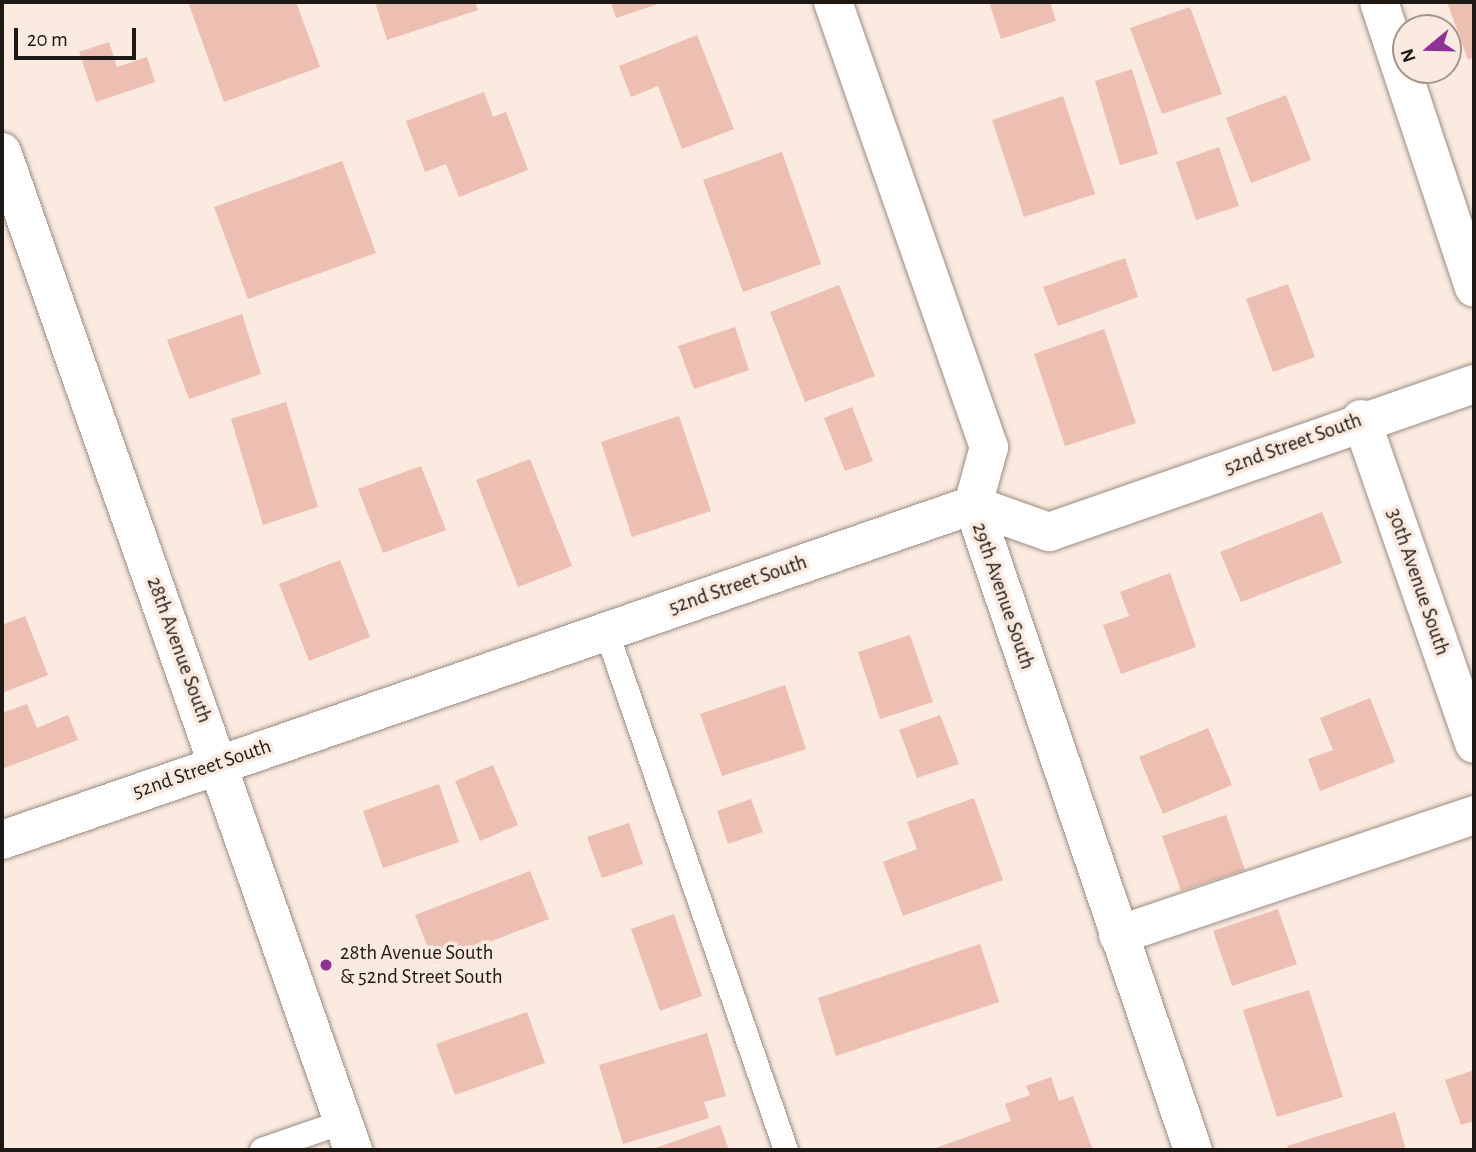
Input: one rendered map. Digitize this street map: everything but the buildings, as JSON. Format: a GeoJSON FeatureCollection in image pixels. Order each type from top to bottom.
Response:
{"type":"FeatureCollection","features":[{"type":"Feature","properties":{"kind":"street","name":"29th Avenue South"},"geometry":{"type":"LineString","coordinates":[[833,2],[989,447],[973,505],[1193,1150]]}},
{"type":"Feature","properties":{"kind":"street"},"geometry":{"type":"LineString","coordinates":[[1379,2],[1474,288]]}},
{"type":"Feature","properties":{"kind":"street","name":"28th Avenue South"},"geometry":{"type":"LineString","coordinates":[[2,152],[348,1136]]}},
{"type":"Feature","properties":{"kind":"street","name":"52nd Street South"},"geometry":{"type":"LineString","coordinates":[[2,840],[218,763],[973,505],[1049,531],[1361,419],[1474,384]]}},
{"type":"Feature","properties":{"kind":"street","name":"30th Avenue South"},"geometry":{"type":"LineString","coordinates":[[1361,419],[1474,744]]}},
{"type":"Feature","properties":{"kind":"street"},"geometry":{"type":"LineString","coordinates":[[1118,935],[1474,815]]}},
{"type":"Feature","properties":{"kind":"lane"},"geometry":{"type":"LineString","coordinates":[[607,630],[786,1150]]}},
{"type":"Feature","properties":{"kind":"lane"},"geometry":{"type":"LineString","coordinates":[[262,1150],[348,1136]]}},
{"type":"Feature","properties":{"kind":"place","name":"28th Avenue South & 52nd Street South"},"geometry":{"type":"Point","coordinates":[326,965]}}]}
